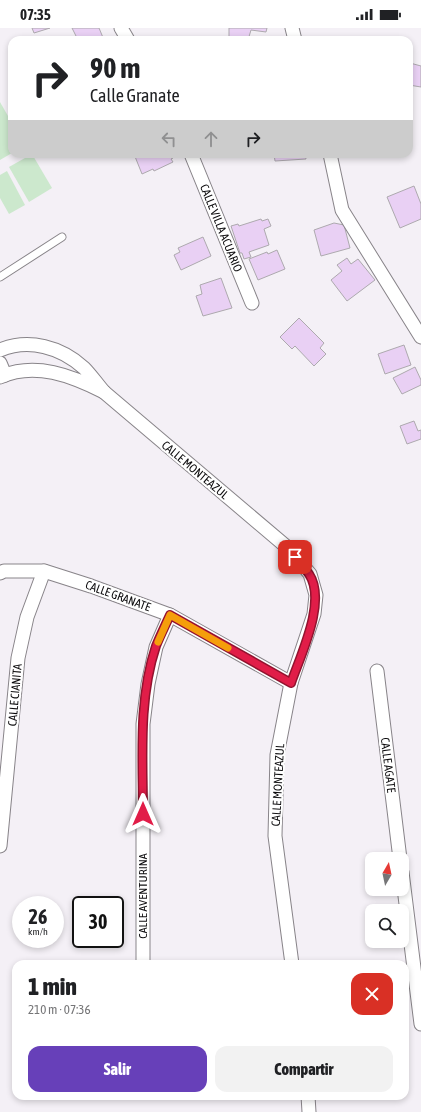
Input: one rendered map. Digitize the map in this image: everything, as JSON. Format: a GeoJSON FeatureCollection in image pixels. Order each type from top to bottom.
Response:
{"type":"FeatureCollection","features":[{"type":"Feature","properties":{"kind":"street","name":"CALLE VILLA ACUARIO"},"geometry":{"type":"LineString","coordinates":[[193,158],[252,303]]}},
{"type":"Feature","properties":{"kind":"street"},"geometry":{"type":"LineString","coordinates":[[331,158],[342,210],[421,337]]}},
{"type":"Feature","properties":{"kind":"street","name":"CALLE MONTEAZUL"},"geometry":{"type":"LineString","coordinates":[[0,350],[10,346],[36,345],[60,350],[84,368],[104,392],[288,548],[310,574],[316,595],[314,614],[291,683],[277,755],[275,836],[291,960]]}},
{"type":"Feature","properties":{"kind":"street","name":"CALLE MONTEAZUL"},"geometry":{"type":"LineString","coordinates":[[2,372],[10,373],[37,370],[64,375],[86,383],[104,392]]}},
{"type":"Feature","properties":{"kind":"street","name":"CALLE GRANATE"},"geometry":{"type":"LineString","coordinates":[[0,573],[4,571],[44,571],[91,586],[170,615],[291,683]]}},
{"type":"Feature","properties":{"kind":"street","name":"CALLE CIANITA"},"geometry":{"type":"LineString","coordinates":[[0,846],[18,658],[26,617],[44,571]]}},
{"type":"Feature","properties":{"kind":"street","name":"CALLE AVENTURINA"},"geometry":{"type":"LineString","coordinates":[[143,960],[143,724],[148,684],[156,647],[170,615]]}},
{"type":"Feature","properties":{"kind":"street","name":"CALLE AGATE"},"geometry":{"type":"LineString","coordinates":[[377,671],[399,852]]}},
{"type":"Feature","properties":{"kind":"street"},"geometry":{"type":"LineString","coordinates":[[405,896],[421,1024]]}},
{"type":"Feature","properties":{"kind":"street"},"geometry":{"type":"LineString","coordinates":[[308,1100],[309,1112]]}},
{"type":"Feature","properties":{"kind":"lane"},"geometry":{"type":"LineString","coordinates":[[0,277],[62,237]]}},
{"type":"Feature","properties":{"kind":"green space"},"geometry":{"type":"Polygon","coordinates":[[[0,102],[8,116],[8,155],[0,160],[0,102]]]}},
{"type":"Feature","properties":{"kind":"green space"},"geometry":{"type":"Polygon","coordinates":[[[25,158],[34,158],[52,188],[29,202],[9,167],[25,158]]]}},
{"type":"Feature","properties":{"kind":"green space"},"geometry":{"type":"Polygon","coordinates":[[[7,171],[25,205],[9,214],[0,198],[0,175],[7,171]]]}},
{"type":"Feature","properties":{"kind":"building"},"geometry":{"type":"Polygon","coordinates":[[[32,28],[50,28],[34,33],[32,28]]]}},
{"type":"Feature","properties":{"kind":"building"},"geometry":{"type":"Polygon","coordinates":[[[72,28],[99,28],[102,36],[76,36],[72,28]]]}},
{"type":"Feature","properties":{"kind":"building"},"geometry":{"type":"Polygon","coordinates":[[[229,28],[267,28],[266,32],[251,30],[249,36],[229,36],[229,28]]]}},
{"type":"Feature","properties":{"kind":"building"},"geometry":{"type":"Polygon","coordinates":[[[413,64],[421,66],[421,87],[413,86],[413,64]]]}},
{"type":"Feature","properties":{"kind":"building"},"geometry":{"type":"Polygon","coordinates":[[[136,158],[173,158],[171,159],[173,162],[154,171],[153,169],[142,174],[136,158]]]}},
{"type":"Feature","properties":{"kind":"building"},"geometry":{"type":"Polygon","coordinates":[[[275,158],[306,159],[275,161],[275,158]]]}},
{"type":"Feature","properties":{"kind":"building"},"geometry":{"type":"Polygon","coordinates":[[[414,186],[421,204],[421,219],[400,228],[387,197],[414,186]]]}},
{"type":"Feature","properties":{"kind":"building"},"geometry":{"type":"Polygon","coordinates":[[[261,219],[262,221],[268,219],[271,226],[264,229],[269,245],[249,252],[251,257],[244,259],[242,253],[240,253],[231,226],[238,224],[239,226],[261,219]]]}},
{"type":"Feature","properties":{"kind":"building"},"geometry":{"type":"Polygon","coordinates":[[[334,223],[344,225],[350,248],[321,256],[314,230],[334,223]]]}},
{"type":"Feature","properties":{"kind":"building"},"geometry":{"type":"Polygon","coordinates":[[[203,237],[211,256],[181,270],[174,255],[180,252],[178,248],[203,237]]]}},
{"type":"Feature","properties":{"kind":"building"},"geometry":{"type":"Polygon","coordinates":[[[277,250],[285,269],[258,280],[249,259],[277,250]]]}},
{"type":"Feature","properties":{"kind":"building"},"geometry":{"type":"Polygon","coordinates":[[[347,258],[351,264],[358,259],[375,280],[347,301],[331,280],[342,271],[337,265],[347,258]]]}},
{"type":"Feature","properties":{"kind":"building"},"geometry":{"type":"Polygon","coordinates":[[[221,278],[232,308],[203,316],[196,296],[202,294],[200,285],[221,278]]]}},
{"type":"Feature","properties":{"kind":"building"},"geometry":{"type":"Polygon","coordinates":[[[299,318],[324,343],[320,348],[326,354],[314,366],[295,346],[292,349],[280,337],[299,318]]]}},
{"type":"Feature","properties":{"kind":"building"},"geometry":{"type":"Polygon","coordinates":[[[404,345],[411,365],[385,374],[378,354],[404,345]]]}},
{"type":"Feature","properties":{"kind":"building"},"geometry":{"type":"Polygon","coordinates":[[[415,367],[421,380],[421,385],[402,394],[393,378],[415,367]]]}},
{"type":"Feature","properties":{"kind":"building"},"geometry":{"type":"Polygon","coordinates":[[[414,421],[418,431],[421,430],[421,439],[407,444],[400,426],[414,421]]]}},
{"type":"Feature","properties":{"kind":"slow traffic"},"geometry":{"type":"LineString","coordinates":[[158,642],[170,615],[228,648]]}},
{"type":"Feature","properties":{"kind":"route"},"geometry":{"type":"LineString","coordinates":[[143,814],[143,724],[148,684],[156,647],[170,615],[291,683],[314,614],[316,595],[310,574],[295,557]]}}]}
